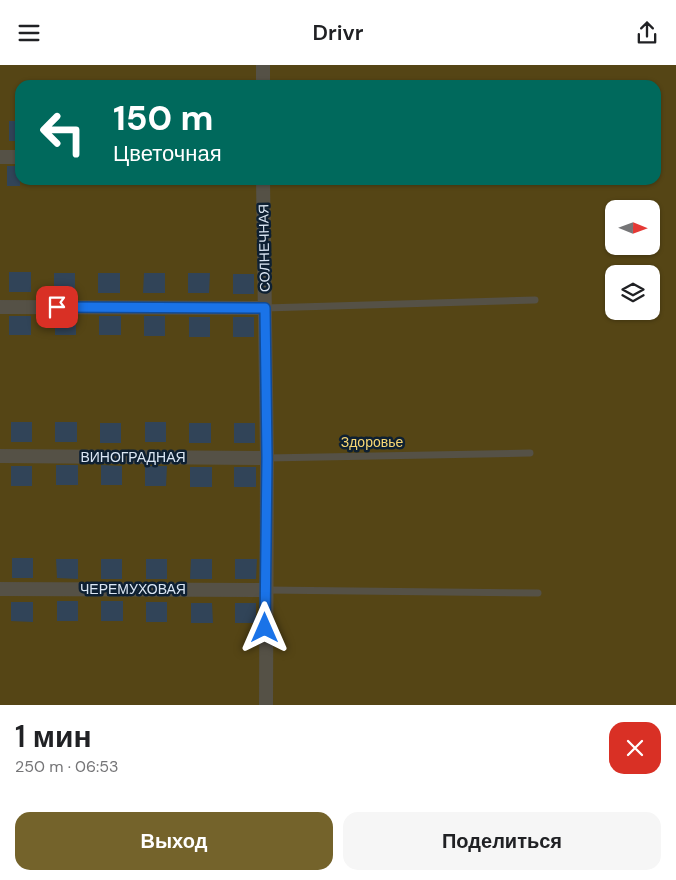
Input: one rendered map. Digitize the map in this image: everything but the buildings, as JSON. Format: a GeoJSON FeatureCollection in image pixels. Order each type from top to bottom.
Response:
{"type":"FeatureCollection","features":[{"type":"Feature","properties":{"kind":"street"},"geometry":{"type":"LineString","coordinates":[[263,65],[263,80]]}},
{"type":"Feature","properties":{"kind":"street"},"geometry":{"type":"LineString","coordinates":[[0,157],[15,157]]}},
{"type":"Feature","properties":{"kind":"street","name":"СОЛНЕЧНАЯ"},"geometry":{"type":"LineString","coordinates":[[263,185],[267,458],[266,705]]}},
{"type":"Feature","properties":{"kind":"street"},"geometry":{"type":"LineString","coordinates":[[0,307],[265,308]]}},
{"type":"Feature","properties":{"kind":"street","name":"ВИНОГРАДНАЯ"},"geometry":{"type":"LineString","coordinates":[[0,457],[267,458]]}},
{"type":"Feature","properties":{"kind":"street","name":"ЧЕРЕМУХОВАЯ"},"geometry":{"type":"LineString","coordinates":[[0,589],[265,589]]}},
{"type":"Feature","properties":{"kind":"lane"},"geometry":{"type":"LineString","coordinates":[[265,308],[536,300]]}},
{"type":"Feature","properties":{"kind":"lane"},"geometry":{"type":"LineString","coordinates":[[267,458],[530,453]]}},
{"type":"Feature","properties":{"kind":"lane"},"geometry":{"type":"LineString","coordinates":[[265,589],[538,593]]}},
{"type":"Feature","properties":{"kind":"green space","name":"Здоровье"},"geometry":{"type":"Polygon","coordinates":[[[0,65],[676,65],[676,705],[0,705],[0,65]]]}},
{"type":"Feature","properties":{"kind":"route"},"geometry":{"type":"LineString","coordinates":[[57,307],[265,308],[267,458],[265,628]]}}]}
